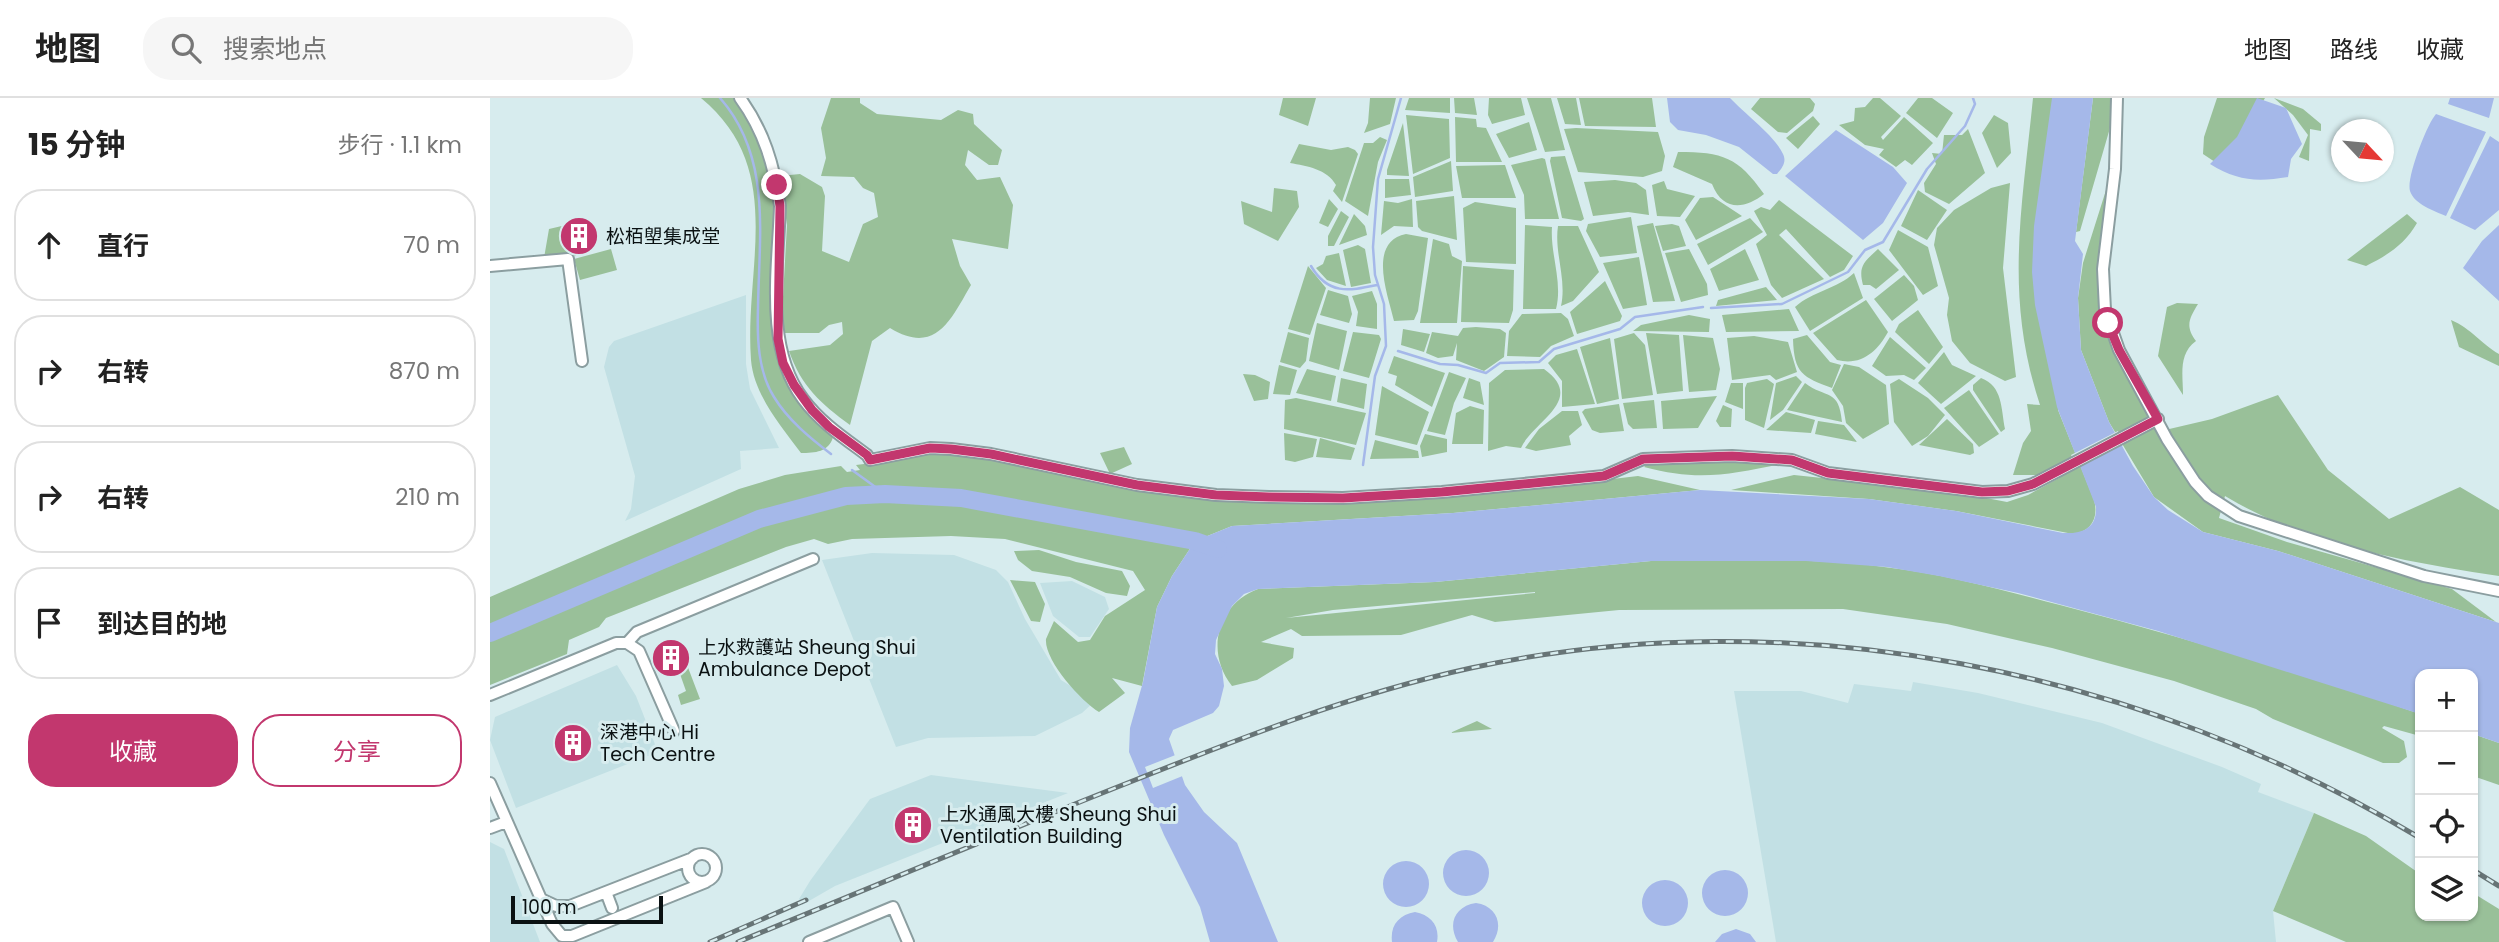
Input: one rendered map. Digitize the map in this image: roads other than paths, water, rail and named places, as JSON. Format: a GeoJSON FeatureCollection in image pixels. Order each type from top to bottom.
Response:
{"type":"FeatureCollection","features":[{"type":"Feature","properties":{"kind":"street"},"geometry":{"type":"LineString","coordinates":[[740,98],[770,152],[777,185],[780,206],[778,339],[783,363],[803,400],[829,427],[870,460],[930,448],[951,449],[991,454],[1107,480],[1170,490],[1226,495],[1343,498],[1604,476],[1643,459],[1723,456],[1792,460],[1828,473],[1992,492],[2025,487],[2153,421]]}},
{"type":"Feature","properties":{"kind":"street"},"geometry":{"type":"LineString","coordinates":[[2117,98],[2115,169],[2103,269],[2105,310],[2119,350],[2153,421],[2195,482],[2215,502],[2239,516],[2424,576],[2499,591]]}},
{"type":"Feature","properties":{"kind":"street"},"geometry":{"type":"LineString","coordinates":[[490,266],[569,260],[582,361]]}},
{"type":"Feature","properties":{"kind":"street"},"geometry":{"type":"LineString","coordinates":[[627,643],[637,632],[813,559]]}},
{"type":"Feature","properties":{"kind":"street"},"geometry":{"type":"LineString","coordinates":[[490,695],[616,643],[627,643],[642,656],[674,732]]}},
{"type":"Feature","properties":{"kind":"street"},"geometry":{"type":"LineString","coordinates":[[490,783],[553,927],[566,937],[706,882],[713,877],[716,863],[706,855],[693,858],[563,907],[541,899]]}},
{"type":"Feature","properties":{"kind":"street"},"geometry":{"type":"LineString","coordinates":[[490,828],[506,822]]}},
{"type":"Feature","properties":{"kind":"street"},"geometry":{"type":"LineString","coordinates":[[693,858],[688,866],[690,875],[697,881],[706,882]]}},
{"type":"Feature","properties":{"kind":"street"},"geometry":{"type":"LineString","coordinates":[[606,892],[612,908]]}},
{"type":"Feature","properties":{"kind":"street"},"geometry":{"type":"LineString","coordinates":[[809,942],[893,907],[908,942]]}},
{"type":"Feature","properties":{"kind":"water"},"geometry":{"type":"Polygon","coordinates":[[[1667,98],[1730,98],[1779,147],[1784,157],[1782,167],[1777,174],[1773,174],[1739,147],[1706,135],[1678,130],[1670,122],[1667,98]]]}},
{"type":"Feature","properties":{"kind":"water"},"geometry":{"type":"Polygon","coordinates":[[[2052,98],[2093,98],[2075,241],[2083,254],[2078,298],[2081,350],[2109,422],[2133,466],[2154,497],[2168,510],[2203,532],[2278,551],[2499,623],[2499,743],[2478,736],[2478,669],[2415,669],[2415,712],[2158,631],[2018,593],[1887,567],[1806,561],[1651,561],[1435,582],[1258,589],[1244,594],[1232,606],[1216,640],[1215,654],[1222,669],[1224,686],[1219,706],[1213,713],[1173,730],[1169,739],[1185,785],[1204,812],[1237,843],[1278,942],[1210,942],[1200,907],[1164,835],[1129,752],[1130,728],[1143,682],[1157,607],[1172,576],[1195,541],[1232,526],[1453,513],[1700,490],[1869,499],[1956,511],[2063,533],[2082,531],[2094,520],[2096,507],[2057,407],[2035,305],[2032,272],[2034,226],[2052,98]]]}},
{"type":"Feature","properties":{"kind":"water"},"geometry":{"type":"Polygon","coordinates":[[[2257,98],[2286,108],[2302,144],[2291,159],[2288,177],[2248,179],[2229,174],[2210,164],[2237,137],[2257,98]]]}},
{"type":"Feature","properties":{"kind":"water"},"geometry":{"type":"Polygon","coordinates":[[[2450,98],[2494,98],[2489,118],[2448,104],[2450,98]]]}},
{"type":"Feature","properties":{"kind":"water"},"geometry":{"type":"Polygon","coordinates":[[[2436,114],[2486,132],[2446,216],[2420,203],[2410,191],[2411,175],[2418,151],[2436,114]]]}},
{"type":"Feature","properties":{"kind":"water"},"geometry":{"type":"Polygon","coordinates":[[[1836,130],[1893,167],[1907,183],[1883,223],[1863,240],[1785,176],[1836,130]]]}},
{"type":"Feature","properties":{"kind":"water"},"geometry":{"type":"Polygon","coordinates":[[[2490,136],[2499,142],[2499,210],[2475,230],[2450,218],[2490,136]]]}},
{"type":"Feature","properties":{"kind":"water"},"geometry":{"type":"Polygon","coordinates":[[[2499,225],[2499,301],[2463,268],[2482,241],[2499,225]]]}},
{"type":"Feature","properties":{"kind":"water"},"geometry":{"type":"Polygon","coordinates":[[[1466,850],[1482,857],[1489,873],[1482,889],[1466,896],[1450,889],[1443,873],[1450,857],[1466,850]]]}},
{"type":"Feature","properties":{"kind":"water"},"geometry":{"type":"Polygon","coordinates":[[[1406,861],[1422,868],[1429,884],[1422,900],[1406,907],[1390,900],[1383,884],[1390,868],[1406,861]]]}},
{"type":"Feature","properties":{"kind":"water"},"geometry":{"type":"Polygon","coordinates":[[[1725,870],[1741,877],[1748,893],[1741,909],[1725,916],[1709,909],[1702,893],[1709,877],[1725,870]]]}},
{"type":"Feature","properties":{"kind":"water"},"geometry":{"type":"Polygon","coordinates":[[[1665,880],[1681,887],[1688,903],[1681,919],[1665,926],[1649,919],[1642,903],[1649,887],[1665,880]]]}},
{"type":"Feature","properties":{"kind":"water"},"geometry":{"type":"Polygon","coordinates":[[[1476,903],[1494,912],[1498,923],[1496,936],[1493,942],[1458,942],[1453,929],[1455,917],[1463,908],[1476,903]]]}},
{"type":"Feature","properties":{"kind":"water"},"geometry":{"type":"Polygon","coordinates":[[[1415,912],[1426,916],[1436,926],[1437,942],[1392,942],[1397,922],[1415,912]]]}},
{"type":"Feature","properties":{"kind":"water"},"geometry":{"type":"Polygon","coordinates":[[[1736,929],[1750,934],[1756,942],[1715,942],[1722,934],[1736,929]]]}},
{"type":"Feature","properties":{"kind":"waterway"},"geometry":{"type":"LineString","coordinates":[[720,98],[737,121],[748,145],[755,171],[760,225],[758,331],[765,377],[774,397],[786,413],[807,435],[831,454]]}},
{"type":"Feature","properties":{"kind":"waterway"},"geometry":{"type":"LineString","coordinates":[[1363,465],[1375,376],[1386,346],[1384,304],[1375,275],[1373,247],[1378,179],[1401,98]]}},
{"type":"Feature","properties":{"kind":"waterway"},"geometry":{"type":"LineString","coordinates":[[1711,308],[1782,304],[1848,272],[1865,250],[1883,242],[1927,169],[1965,126],[1975,104],[1973,98]]}},
{"type":"Feature","properties":{"kind":"waterway"},"geometry":{"type":"LineString","coordinates":[[1311,266],[1324,282],[1339,289],[1377,285]]}},
{"type":"Feature","properties":{"kind":"waterway"},"geometry":{"type":"LineString","coordinates":[[1398,351],[1440,364],[1458,365],[1486,373],[1500,363],[1539,362],[1554,349],[1620,329],[1635,317],[1703,307]]}},
{"type":"Feature","properties":{"kind":"waterway"},"geometry":{"type":"LineString","coordinates":[[852,470],[885,494]]}},
{"type":"Feature","properties":{"kind":"waterway"},"geometry":{"type":"LineString","coordinates":[[490,633],[759,519],[846,496],[885,494],[961,498],[1195,541],[1218,549]]}},
{"type":"Feature","properties":{"kind":"railway"},"geometry":{"type":"LineString","coordinates":[[738,942],[1077,803],[1339,704],[1471,668],[1592,648],[1715,641],[1839,647],[1961,664],[2082,692],[2199,731],[2312,780],[2415,835]]}},
{"type":"Feature","properties":{"kind":"railway"},"geometry":{"type":"LineString","coordinates":[[2478,873],[2499,886]]}},
{"type":"Feature","properties":{"kind":"railway"},"geometry":{"type":"LineString","coordinates":[[710,942],[806,900]]}},
{"type":"Feature","properties":{"kind":"place","name":"松栢塱集成堂"},"geometry":{"type":"Point","coordinates":[579,236]}},
{"type":"Feature","properties":{"kind":"place","name":"上水救護站 Sheung Shui Ambulance Depot"},"geometry":{"type":"Point","coordinates":[671,658]}},
{"type":"Feature","properties":{"kind":"place","name":"深港中心 Hi Tech Centre"},"geometry":{"type":"Point","coordinates":[573,743]}},
{"type":"Feature","properties":{"kind":"place","name":"上水通風大樓 Sheung Shui Ventilation Building"},"geometry":{"type":"Point","coordinates":[913,825]}}]}
